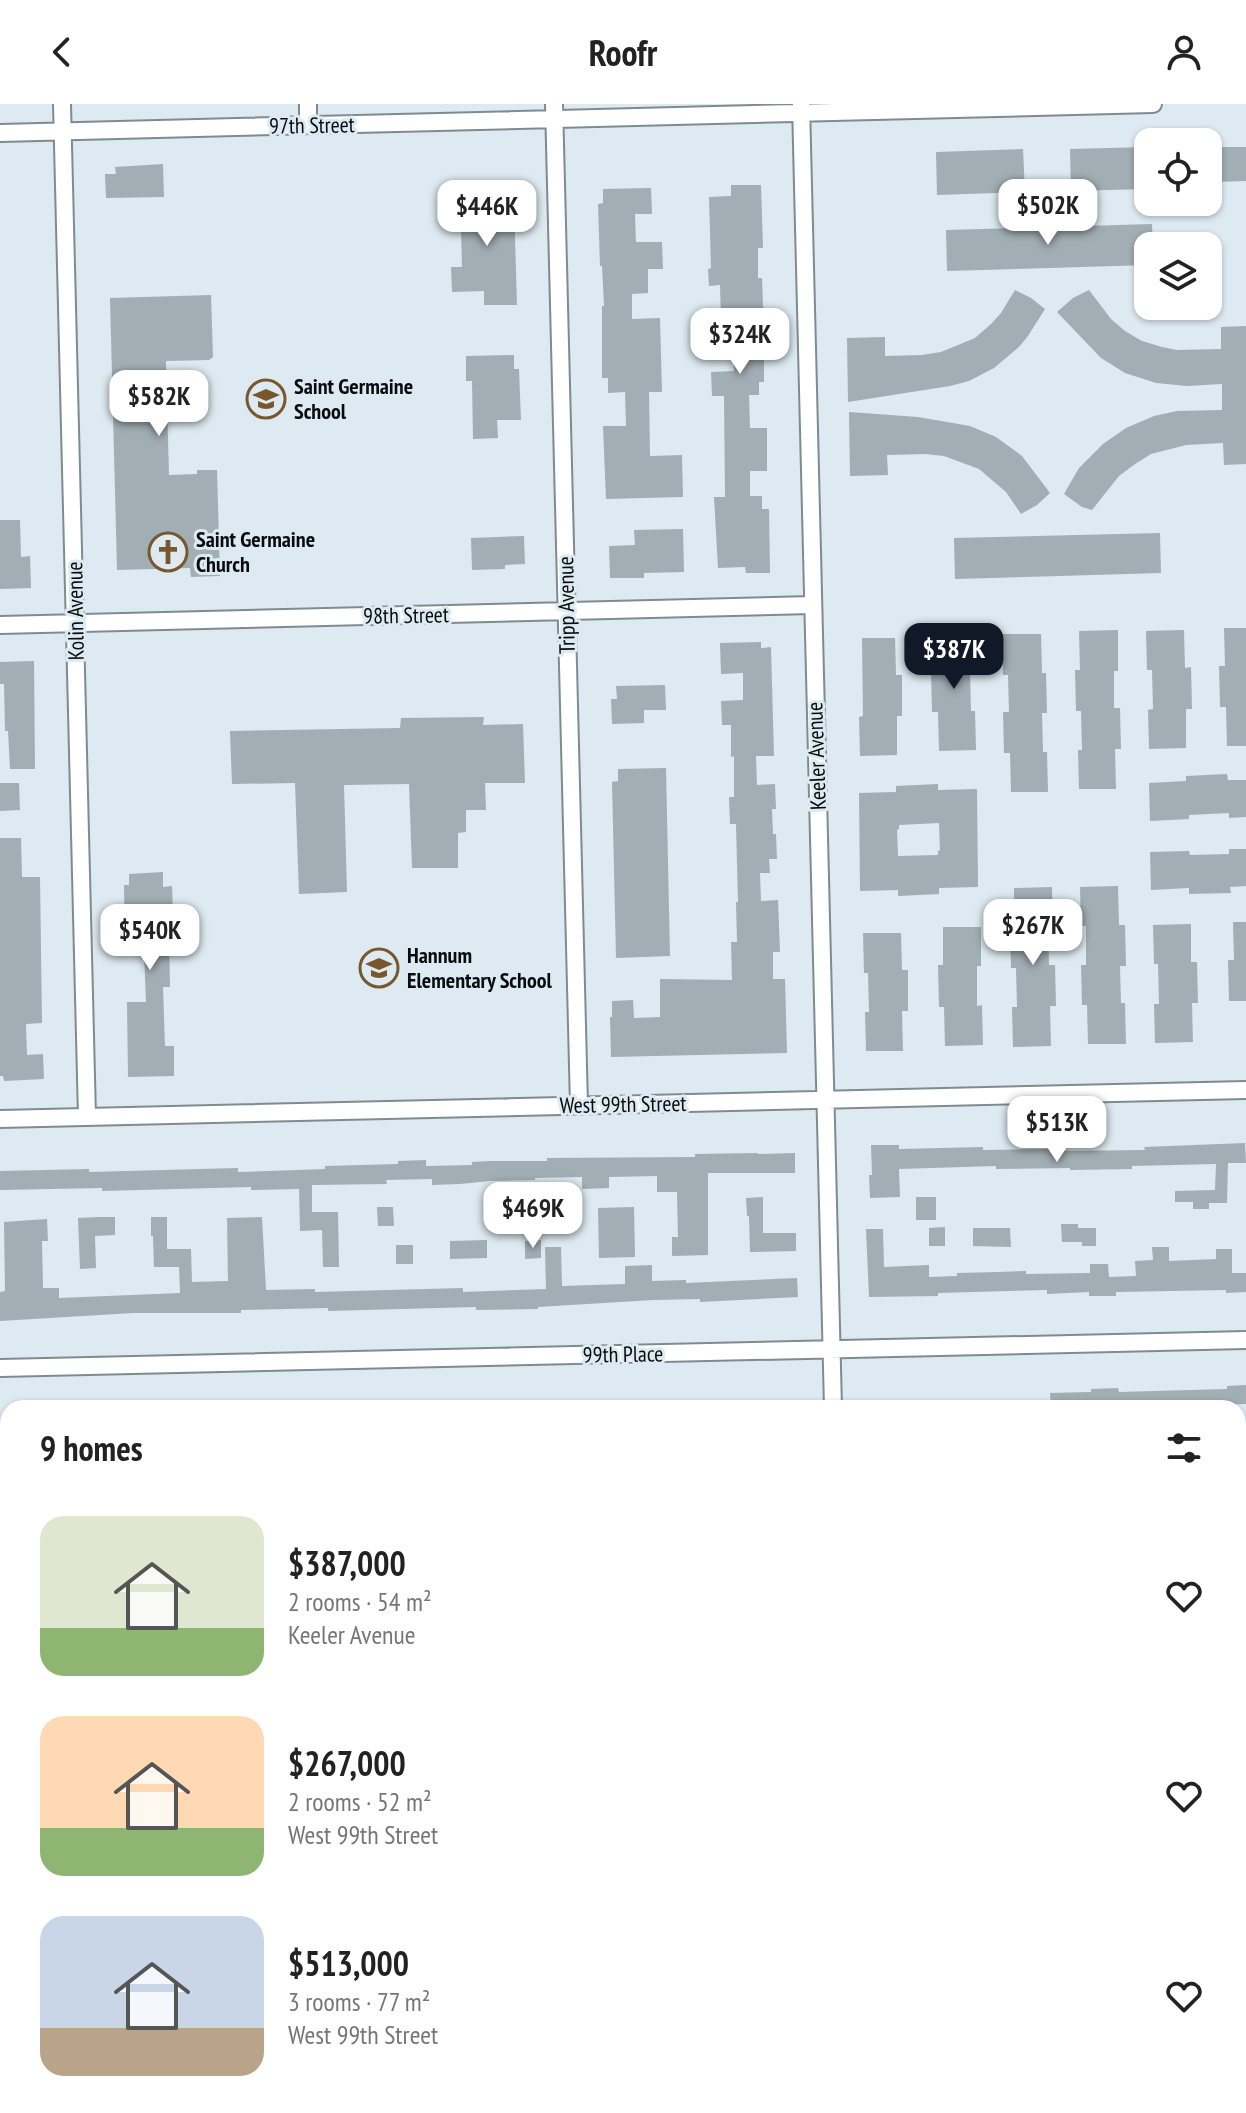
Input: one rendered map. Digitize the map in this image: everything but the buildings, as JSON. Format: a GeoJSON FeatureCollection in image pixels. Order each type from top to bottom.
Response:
{"type":"FeatureCollection","features":[{"type":"Feature","properties":{"kind":"street","name":"Kolin Avenue"},"geometry":{"type":"LineString","coordinates":[[62,104],[87,1117]]}},
{"type":"Feature","properties":{"kind":"street"},"geometry":{"type":"LineString","coordinates":[[308,104],[308,125]]}},
{"type":"Feature","properties":{"kind":"street","name":"97th Street"},"geometry":{"type":"LineString","coordinates":[[0,133],[308,125],[554,111],[1153,104]]}},
{"type":"Feature","properties":{"kind":"street","name":"Keeler Avenue"},"geometry":{"type":"LineString","coordinates":[[801,108],[833,1400]]}},
{"type":"Feature","properties":{"kind":"street","name":"Tripp Avenue"},"geometry":{"type":"LineString","coordinates":[[554,111],[579,1106]]}},
{"type":"Feature","properties":{"kind":"street","name":"98th Street"},"geometry":{"type":"LineString","coordinates":[[0,625],[812,605]]}},
{"type":"Feature","properties":{"kind":"street","name":"West 99th Street"},"geometry":{"type":"LineString","coordinates":[[0,1119],[1246,1090]]}},
{"type":"Feature","properties":{"kind":"street","name":"99th Place"},"geometry":{"type":"LineString","coordinates":[[0,1368],[1246,1340]]}},
{"type":"Feature","properties":{"kind":"place","name":"Saint Germaine School"},"geometry":{"type":"Point","coordinates":[266,399]}},
{"type":"Feature","properties":{"kind":"place","name":"Saint Germaine Church"},"geometry":{"type":"Point","coordinates":[168,552]}},
{"type":"Feature","properties":{"kind":"place","name":"Hannum Elementary School"},"geometry":{"type":"Point","coordinates":[379,968]}}]}
